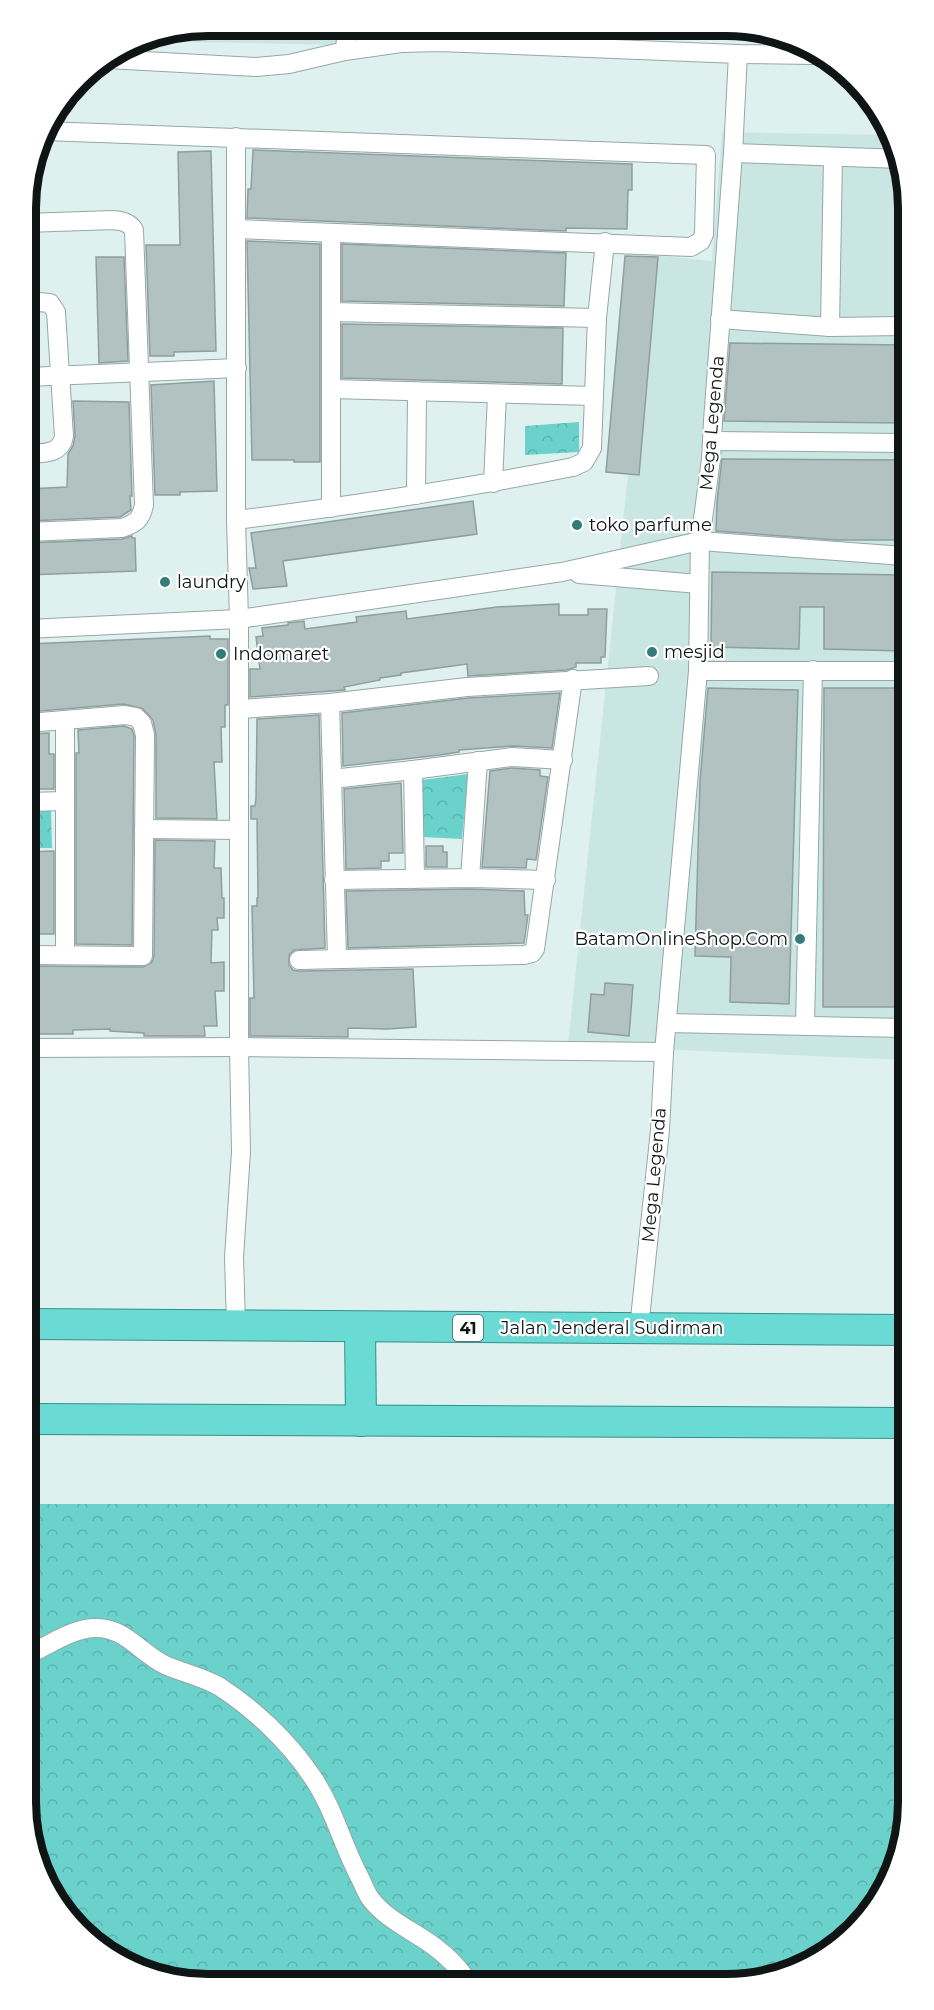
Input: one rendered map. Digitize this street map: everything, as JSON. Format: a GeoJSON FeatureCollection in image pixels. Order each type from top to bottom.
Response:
{"type":"FeatureCollection","features":[{"type":"Feature","properties":{"kind":"highway","name":"Jalan Jenderal Sudirman"},"geometry":{"type":"LineString","coordinates":[[36,1324],[898,1330]]}},
{"type":"Feature","properties":{"kind":"highway"},"geometry":{"type":"LineString","coordinates":[[360,1328],[361,1421]]}},
{"type":"Feature","properties":{"kind":"highway"},"geometry":{"type":"LineString","coordinates":[[36,1419],[898,1423]]}},
{"type":"Feature","properties":{"kind":"street"},"geometry":{"type":"LineString","coordinates":[[345,51],[346,36]]}},
{"type":"Feature","properties":{"kind":"street"},"geometry":{"type":"LineString","coordinates":[[124,59],[256,67],[289,64],[345,51],[401,43],[439,42],[805,56]]}},
{"type":"Feature","properties":{"kind":"street","name":"Mega Legenda"},"geometry":{"type":"LineString","coordinates":[[639,1328],[660,1130],[664,1052],[698,671],[700,541],[713,441],[738,54]]}},
{"type":"Feature","properties":{"kind":"street"},"geometry":{"type":"LineString","coordinates":[[55,130],[706,155],[704,234],[701,242],[691,247],[237,229]]}},
{"type":"Feature","properties":{"kind":"street"},"geometry":{"type":"LineString","coordinates":[[236,137],[236,520],[240,709],[241,1152],[234,1257],[236,1325]]}},
{"type":"Feature","properties":{"kind":"street"},"geometry":{"type":"LineString","coordinates":[[733,153],[890,159]]}},
{"type":"Feature","properties":{"kind":"street"},"geometry":{"type":"LineString","coordinates":[[830,327],[832,158]]}},
{"type":"Feature","properties":{"kind":"street"},"geometry":{"type":"LineString","coordinates":[[36,224],[113,220],[123,221],[134,230],[144,505],[142,516],[135,524],[122,528],[36,532]]}},
{"type":"Feature","properties":{"kind":"street"},"geometry":{"type":"LineString","coordinates":[[331,233],[331,508]]}},
{"type":"Feature","properties":{"kind":"street"},"geometry":{"type":"LineString","coordinates":[[236,520],[493,483],[573,467],[584,462],[592,448],[597,318],[605,242]]}},
{"type":"Feature","properties":{"kind":"street"},"geometry":{"type":"LineString","coordinates":[[36,302],[50,303],[56,312],[63,443],[51,452],[36,453]]}},
{"type":"Feature","properties":{"kind":"street"},"geometry":{"type":"LineString","coordinates":[[331,312],[597,318]]}},
{"type":"Feature","properties":{"kind":"street"},"geometry":{"type":"LineString","coordinates":[[720,319],[830,327],[898,327]]}},
{"type":"Feature","properties":{"kind":"street"},"geometry":{"type":"LineString","coordinates":[[36,376],[237,368]]}},
{"type":"Feature","properties":{"kind":"street"},"geometry":{"type":"LineString","coordinates":[[331,389],[594,396]]}},
{"type":"Feature","properties":{"kind":"street"},"geometry":{"type":"LineString","coordinates":[[416,495],[417,392]]}},
{"type":"Feature","properties":{"kind":"street"},"geometry":{"type":"LineString","coordinates":[[493,483],[497,395]]}},
{"type":"Feature","properties":{"kind":"street"},"geometry":{"type":"LineString","coordinates":[[713,441],[898,443]]}},
{"type":"Feature","properties":{"kind":"street"},"geometry":{"type":"LineString","coordinates":[[36,629],[239,619],[562,572],[700,541],[898,556]]}},
{"type":"Feature","properties":{"kind":"street"},"geometry":{"type":"LineString","coordinates":[[562,572],[699,584]]}},
{"type":"Feature","properties":{"kind":"street"},"geometry":{"type":"LineString","coordinates":[[806,1025],[813,670]]}},
{"type":"Feature","properties":{"kind":"street"},"geometry":{"type":"LineString","coordinates":[[698,671],[898,671]]}},
{"type":"Feature","properties":{"kind":"street"},"geometry":{"type":"LineString","coordinates":[[240,709],[330,703],[466,687],[649,676]]}},
{"type":"Feature","properties":{"kind":"street"},"geometry":{"type":"LineString","coordinates":[[299,960],[532,953],[535,949],[546,880],[573,680]]}},
{"type":"Feature","properties":{"kind":"street"},"geometry":{"type":"LineString","coordinates":[[330,703],[337,958]]}},
{"type":"Feature","properties":{"kind":"street"},"geometry":{"type":"LineString","coordinates":[[36,723],[136,717],[142,723],[145,735],[143,956],[36,955]]}},
{"type":"Feature","properties":{"kind":"street"},"geometry":{"type":"LineString","coordinates":[[65,722],[65,954]]}},
{"type":"Feature","properties":{"kind":"street"},"geometry":{"type":"LineString","coordinates":[[332,778],[512,757],[563,760]]}},
{"type":"Feature","properties":{"kind":"street"},"geometry":{"type":"LineString","coordinates":[[470,878],[478,761]]}},
{"type":"Feature","properties":{"kind":"street"},"geometry":{"type":"LineString","coordinates":[[413,770],[415,879]]}},
{"type":"Feature","properties":{"kind":"street"},"geometry":{"type":"LineString","coordinates":[[36,802],[65,801]]}},
{"type":"Feature","properties":{"kind":"street"},"geometry":{"type":"LineString","coordinates":[[144,829],[239,830]]}},
{"type":"Feature","properties":{"kind":"street"},"geometry":{"type":"LineString","coordinates":[[334,880],[470,878],[546,880]]}},
{"type":"Feature","properties":{"kind":"street"},"geometry":{"type":"LineString","coordinates":[[667,1023],[898,1028]]}},
{"type":"Feature","properties":{"kind":"street"},"geometry":{"type":"LineString","coordinates":[[36,1048],[239,1047],[664,1052]]}},
{"type":"Feature","properties":{"kind":"street"},"geometry":{"type":"LineString","coordinates":[[36,1651],[79,1630],[111,1629],[128,1637],[143,1651],[165,1665],[201,1678],[235,1698],[271,1729],[299,1758],[313,1777],[370,1899],[397,1923],[440,1952],[462,1974]]}},
{"type":"Feature","properties":{"kind":"shaded area"},"geometry":{"type":"Polygon","coordinates":[[[197,36],[343,36],[343,45],[166,42],[197,36]]]}},
{"type":"Feature","properties":{"kind":"shaded area"},"geometry":{"type":"Polygon","coordinates":[[[722,132],[881,135],[897,186],[898,208],[898,1060],[568,1045],[651,255],[712,261],[722,132]]]}},
{"type":"Feature","properties":{"kind":"green space"},"geometry":{"type":"Polygon","coordinates":[[[579,422],[579,452],[525,455],[525,426],[579,422]]]}},
{"type":"Feature","properties":{"kind":"green space"},"geometry":{"type":"Polygon","coordinates":[[[468,774],[462,839],[422,837],[422,780],[468,774]]]}},
{"type":"Feature","properties":{"kind":"green space"},"geometry":{"type":"Polygon","coordinates":[[[36,811],[51,811],[52,848],[36,848],[36,811]]]}},
{"type":"Feature","properties":{"kind":"green space"},"geometry":{"type":"Polygon","coordinates":[[[36,819],[38,819],[39,841],[36,841],[36,819]]]}},
{"type":"Feature","properties":{"kind":"green space"},"geometry":{"type":"Polygon","coordinates":[[[36,1504],[898,1504],[898,1813],[895,1835],[885,1868],[862,1907],[848,1924],[831,1938],[802,1956],[781,1965],[748,1973],[197,1974],[153,1965],[132,1956],[103,1938],[86,1924],[72,1907],[49,1868],[37,1824],[36,1504]]]}},
{"type":"Feature","properties":{"kind":"building"},"geometry":{"type":"Polygon","coordinates":[[[253,150],[632,164],[632,190],[628,190],[627,229],[566,228],[566,231],[247,218],[253,150]]]}},
{"type":"Feature","properties":{"kind":"building"},"geometry":{"type":"Polygon","coordinates":[[[211,151],[216,351],[174,352],[174,356],[150,356],[146,245],[180,245],[178,152],[211,151]]]}},
{"type":"Feature","properties":{"kind":"building"},"geometry":{"type":"Polygon","coordinates":[[[247,241],[320,244],[320,462],[252,460],[247,241]]]}},
{"type":"Feature","properties":{"kind":"building"},"geometry":{"type":"Polygon","coordinates":[[[342,244],[566,253],[564,306],[342,301],[342,244]]]}},
{"type":"Feature","properties":{"kind":"building"},"geometry":{"type":"Polygon","coordinates":[[[625,256],[658,257],[639,475],[606,472],[625,256]]]}},
{"type":"Feature","properties":{"kind":"building"},"geometry":{"type":"Polygon","coordinates":[[[96,257],[124,257],[128,361],[99,363],[96,257]]]}},
{"type":"Feature","properties":{"kind":"building"},"geometry":{"type":"Polygon","coordinates":[[[342,324],[563,328],[562,384],[342,378],[342,324]]]}},
{"type":"Feature","properties":{"kind":"building"},"geometry":{"type":"Polygon","coordinates":[[[730,343],[898,345],[898,423],[724,421],[730,343]]]}},
{"type":"Feature","properties":{"kind":"building"},"geometry":{"type":"Polygon","coordinates":[[[214,381],[217,491],[155,495],[151,385],[214,381]]]}},
{"type":"Feature","properties":{"kind":"building"},"geometry":{"type":"Polygon","coordinates":[[[73,401],[129,402],[131,510],[120,517],[36,521],[36,489],[67,487],[68,454],[75,436],[73,401]]]}},
{"type":"Feature","properties":{"kind":"building"},"geometry":{"type":"Polygon","coordinates":[[[722,459],[898,460],[898,540],[837,540],[716,531],[722,459]]]}},
{"type":"Feature","properties":{"kind":"building"},"geometry":{"type":"Polygon","coordinates":[[[473,501],[477,534],[283,561],[287,586],[253,589],[249,568],[256,568],[251,533],[473,501]]]}},
{"type":"Feature","properties":{"kind":"building"},"geometry":{"type":"Polygon","coordinates":[[[132,536],[135,538],[136,571],[36,575],[36,543],[122,539],[132,536]]]}},
{"type":"Feature","properties":{"kind":"building"},"geometry":{"type":"Polygon","coordinates":[[[712,572],[898,575],[898,651],[824,649],[824,607],[800,607],[799,649],[711,647],[712,572]]]}},
{"type":"Feature","properties":{"kind":"building"},"geometry":{"type":"Polygon","coordinates":[[[559,604],[559,615],[588,615],[588,609],[607,609],[605,657],[601,657],[601,663],[576,663],[576,667],[567,670],[468,676],[467,664],[401,673],[401,675],[344,687],[345,690],[250,697],[250,669],[260,669],[256,637],[263,636],[262,628],[304,621],[305,629],[357,622],[356,617],[406,611],[407,619],[497,607],[559,604]]]}},
{"type":"Feature","properties":{"kind":"building"},"geometry":{"type":"Polygon","coordinates":[[[210,636],[210,639],[228,639],[228,705],[225,705],[225,727],[221,727],[222,762],[214,762],[217,819],[156,818],[156,735],[153,720],[143,709],[124,704],[36,711],[36,644],[210,636]]]}},
{"type":"Feature","properties":{"kind":"building"},"geometry":{"type":"Polygon","coordinates":[[[708,688],[798,690],[789,1004],[730,1002],[731,957],[695,956],[700,781],[708,688]]]}},
{"type":"Feature","properties":{"kind":"building"},"geometry":{"type":"Polygon","coordinates":[[[824,688],[898,688],[898,1007],[823,1007],[824,688]]]}},
{"type":"Feature","properties":{"kind":"building"},"geometry":{"type":"Polygon","coordinates":[[[560,693],[552,748],[512,746],[459,750],[459,752],[440,755],[343,766],[342,713],[468,698],[560,693]]]}},
{"type":"Feature","properties":{"kind":"building"},"geometry":{"type":"Polygon","coordinates":[[[319,715],[325,948],[294,950],[289,955],[289,965],[293,970],[299,971],[413,969],[416,1027],[348,1028],[348,1037],[250,1036],[250,998],[254,998],[252,906],[257,906],[258,898],[257,819],[251,819],[251,806],[255,806],[256,798],[257,719],[319,715]]]}},
{"type":"Feature","properties":{"kind":"building"},"geometry":{"type":"Polygon","coordinates":[[[124,726],[132,729],[134,736],[132,945],[76,944],[78,730],[124,726]]]}},
{"type":"Feature","properties":{"kind":"building"},"geometry":{"type":"Polygon","coordinates":[[[49,733],[49,754],[54,754],[54,789],[36,789],[36,734],[49,733]]]}},
{"type":"Feature","properties":{"kind":"building"},"geometry":{"type":"Polygon","coordinates":[[[512,768],[540,770],[540,776],[548,777],[536,860],[527,859],[526,868],[482,867],[490,771],[512,768]]]}},
{"type":"Feature","properties":{"kind":"building"},"geometry":{"type":"Polygon","coordinates":[[[401,783],[403,853],[389,853],[389,861],[381,861],[381,868],[346,869],[344,789],[401,783]]]}},
{"type":"Feature","properties":{"kind":"building"},"geometry":{"type":"Polygon","coordinates":[[[155,840],[215,841],[214,868],[221,868],[222,898],[224,898],[224,918],[217,918],[218,930],[212,930],[211,963],[224,962],[224,991],[215,991],[217,1026],[204,1026],[205,1036],[144,1036],[144,1033],[110,1031],[110,1029],[73,1030],[73,1034],[36,1034],[36,966],[143,967],[152,962],[154,956],[155,840]]]}},
{"type":"Feature","properties":{"kind":"building"},"geometry":{"type":"Polygon","coordinates":[[[426,846],[443,846],[443,852],[447,852],[447,867],[426,867],[426,846]]]}},
{"type":"Feature","properties":{"kind":"building"},"geometry":{"type":"Polygon","coordinates":[[[54,851],[54,934],[36,934],[36,852],[54,851]]]}},
{"type":"Feature","properties":{"kind":"building"},"geometry":{"type":"Polygon","coordinates":[[[470,889],[524,891],[525,915],[528,915],[524,943],[348,948],[346,891],[470,889]]]}},
{"type":"Feature","properties":{"kind":"building"},"geometry":{"type":"Polygon","coordinates":[[[605,983],[633,985],[629,1036],[588,1032],[591,994],[604,995],[605,983]]]}},
{"type":"Feature","properties":{"kind":"place","name":"toko parfume"},"geometry":{"type":"Point","coordinates":[577,525]}},
{"type":"Feature","properties":{"kind":"place","name":"laundry"},"geometry":{"type":"Point","coordinates":[165,582]}},
{"type":"Feature","properties":{"kind":"place","name":"mesjid"},"geometry":{"type":"Point","coordinates":[652,652]}},
{"type":"Feature","properties":{"kind":"place","name":"Indomaret"},"geometry":{"type":"Point","coordinates":[221,654]}},
{"type":"Feature","properties":{"kind":"place","name":"BatamOnlineShop.Com"},"geometry":{"type":"Point","coordinates":[800,939]}}]}
